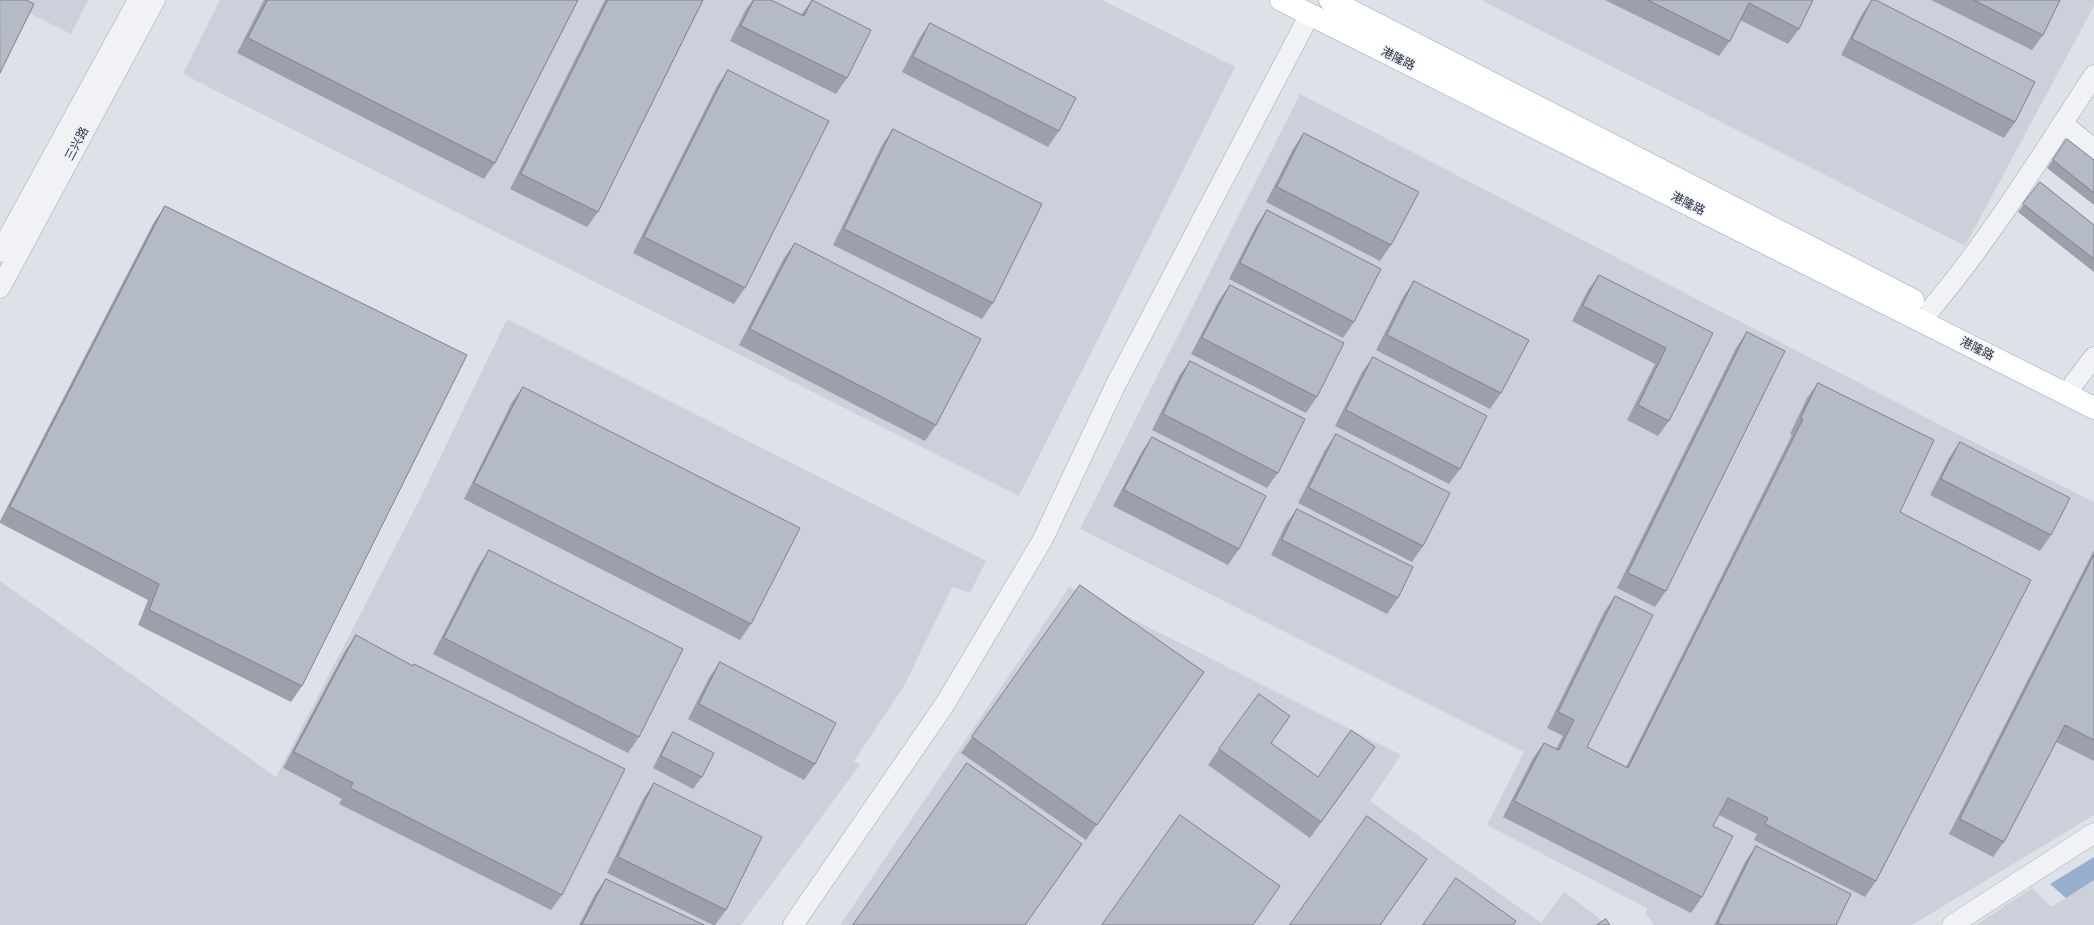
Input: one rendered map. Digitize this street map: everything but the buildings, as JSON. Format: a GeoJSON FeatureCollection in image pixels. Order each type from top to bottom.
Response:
{"type":"FeatureCollection","features":[{"type":"Feature","properties":{"kind":"main road","name":"港隆路"},"geometry":{"type":"LineString","coordinates":[[1281,0],[2094,408]]}},
{"type":"Feature","properties":{"kind":"main road","name":"港隆路"},"geometry":{"type":"LineString","coordinates":[[1330,0],[2094,393]]}},
{"type":"Feature","properties":{"kind":"street","name":"三兴路"},"geometry":{"type":"LineString","coordinates":[[0,252],[138,0]]}},
{"type":"Feature","properties":{"kind":"street","name":"三兴路"},"geometry":{"type":"LineString","coordinates":[[2,280],[155,0]]}},
{"type":"Feature","properties":{"kind":"street"},"geometry":{"type":"LineString","coordinates":[[793,925],[945,704],[1043,539],[1116,384],[1310,14]]}},
{"type":"Feature","properties":{"kind":"street"},"geometry":{"type":"LineString","coordinates":[[1931,310],[1965,269],[2003,215],[2094,75]]}},
{"type":"Feature","properties":{"kind":"street"},"geometry":{"type":"LineString","coordinates":[[2062,124],[2094,149]]}},
{"type":"Feature","properties":{"kind":"street"},"geometry":{"type":"LineString","coordinates":[[2074,383],[2094,357]]}},
{"type":"Feature","properties":{"kind":"street"},"geometry":{"type":"LineString","coordinates":[[1952,925],[2094,833]]}},
{"type":"Feature","properties":{"kind":"shaded area"},"geometry":{"type":"Polygon","coordinates":[[[3,0],[88,0],[71,34],[3,0]]]}},
{"type":"Feature","properties":{"kind":"shaded area"},"geometry":{"type":"Polygon","coordinates":[[[220,0],[1102,0],[1235,67],[1019,496],[183,74],[220,0]]]}},
{"type":"Feature","properties":{"kind":"shaded area"},"geometry":{"type":"Polygon","coordinates":[[[1481,0],[2094,0],[2094,6],[1965,246],[1481,0]]]}},
{"type":"Feature","properties":{"kind":"shaded area"},"geometry":{"type":"Polygon","coordinates":[[[1300,94],[1952,431],[2094,502],[2094,815],[1912,925],[1654,925],[1646,914],[1647,908],[1487,825],[1524,752],[1080,529],[1300,94]]]}},
{"type":"Feature","properties":{"kind":"shaded area"},"geometry":{"type":"Polygon","coordinates":[[[507,319],[986,561],[970,593],[952,587],[904,686],[854,761],[860,765],[741,925],[0,925],[0,581],[276,777],[423,493],[507,319]]]}},
{"type":"Feature","properties":{"kind":"shaded area"},"geometry":{"type":"Polygon","coordinates":[[[1069,587],[1401,755],[1370,801],[1541,923],[1564,892],[1599,918],[1604,925],[840,925],[1069,587]]]}},
{"type":"Feature","properties":{"kind":"shaded area"},"geometry":{"type":"Polygon","coordinates":[[[2094,880],[2094,925],[1976,925],[2032,888],[2051,907],[2094,880]]]}},
{"type":"Feature","properties":{"kind":"water"},"geometry":{"type":"Polygon","coordinates":[[[2094,857],[2094,880],[2066,898],[2050,884],[2094,857]]]}}]}
